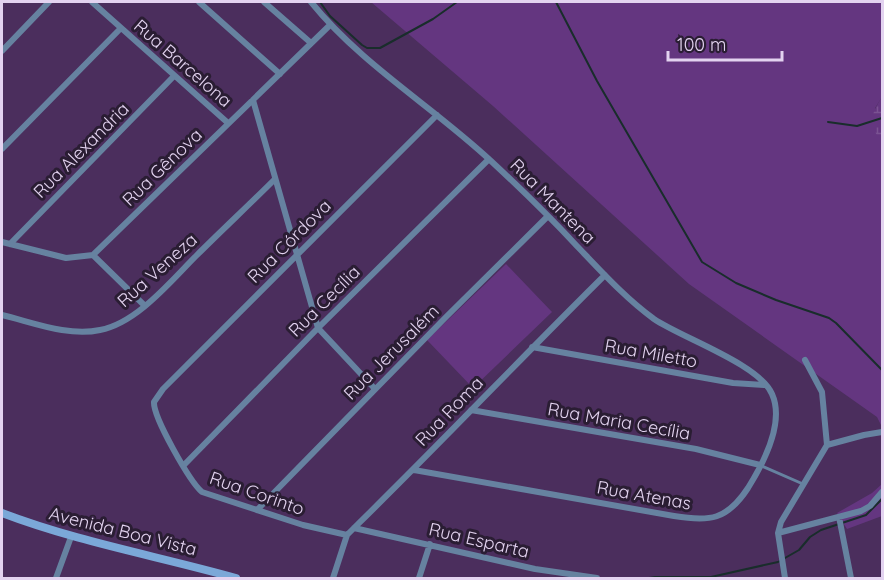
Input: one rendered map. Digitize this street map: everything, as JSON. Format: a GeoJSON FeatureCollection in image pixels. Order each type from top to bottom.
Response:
{"type":"FeatureCollection","features":[{"type":"Feature","properties":{"kind":"street"},"geometry":{"type":"LineString","coordinates":[[2,51],[49,2]]}},
{"type":"Feature","properties":{"kind":"street","name":"Rua Barcelona"},"geometry":{"type":"LineString","coordinates":[[92,2],[228,123]]}},
{"type":"Feature","properties":{"kind":"street"},"geometry":{"type":"LineString","coordinates":[[199,2],[280,74]]}},
{"type":"Feature","properties":{"kind":"street"},"geometry":{"type":"LineString","coordinates":[[264,2],[311,43]]}},
{"type":"Feature","properties":{"kind":"street","name":"Rua Mantena"},"geometry":{"type":"LineString","coordinates":[[311,2],[330,25],[378,70],[489,159],[605,275],[656,320],[737,364],[765,385]]}},
{"type":"Feature","properties":{"kind":"street","name":"Rua Gênova"},"geometry":{"type":"LineString","coordinates":[[93,255],[330,25]]}},
{"type":"Feature","properties":{"kind":"street"},"geometry":{"type":"LineString","coordinates":[[2,149],[121,28]]}},
{"type":"Feature","properties":{"kind":"street","name":"Rua Alexandria"},"geometry":{"type":"LineString","coordinates":[[10,244],[174,76]]}},
{"type":"Feature","properties":{"kind":"street"},"geometry":{"type":"LineString","coordinates":[[253,100],[318,328],[375,389]]}},
{"type":"Feature","properties":{"kind":"street","name":"Rua Córdova"},"geometry":{"type":"LineString","coordinates":[[163,389],[437,115]]}},
{"type":"Feature","properties":{"kind":"street","name":"Rua Cecília"},"geometry":{"type":"LineString","coordinates":[[183,466],[318,328],[489,159]]}},
{"type":"Feature","properties":{"kind":"street","name":"Rua Veneza"},"geometry":{"type":"LineString","coordinates":[[2,315],[63,330],[84,332],[100,330],[116,324],[144,305],[275,179]]}},
{"type":"Feature","properties":{"kind":"street","name":"Rua Jerusalém"},"geometry":{"type":"LineString","coordinates":[[257,510],[548,216]]}},
{"type":"Feature","properties":{"kind":"street"},"geometry":{"type":"LineString","coordinates":[[2,242],[66,258],[93,255],[144,305]]}},
{"type":"Feature","properties":{"kind":"street","name":"Rua Roma"},"geometry":{"type":"LineString","coordinates":[[333,579],[347,535],[605,275]]}},
{"type":"Feature","properties":{"kind":"street","name":"Rua Miletto"},"geometry":{"type":"LineString","coordinates":[[532,347],[733,383],[765,385]]}},
{"type":"Feature","properties":{"kind":"street"},"geometry":{"type":"LineString","coordinates":[[785,579],[778,532],[784,516],[827,445],[824,397],[805,360]]}},
{"type":"Feature","properties":{"kind":"street","name":"Rua Atenas"},"geometry":{"type":"LineString","coordinates":[[414,470],[704,520],[719,516],[734,506],[747,490],[760,465],[771,439],[775,419],[773,396],[765,385]]}},
{"type":"Feature","properties":{"kind":"street","name":"Rua Corinto"},"geometry":{"type":"LineString","coordinates":[[163,389],[154,402],[155,411],[191,481],[202,492],[303,525],[347,535]]}},
{"type":"Feature","properties":{"kind":"street","name":"Rua Maria Cecília"},"geometry":{"type":"LineString","coordinates":[[471,410],[696,449],[760,465]]}},
{"type":"Feature","properties":{"kind":"street"},"geometry":{"type":"LineString","coordinates":[[827,445],[882,432]]}},
{"type":"Feature","properties":{"kind":"street"},"geometry":{"type":"LineString","coordinates":[[778,532],[864,510],[882,492]]}},
{"type":"Feature","properties":{"kind":"street","name":"Avenida Boa Vista"},"geometry":{"type":"LineString","coordinates":[[2,513],[71,537],[197,567],[236,579]]}},
{"type":"Feature","properties":{"kind":"street"},"geometry":{"type":"LineString","coordinates":[[839,518],[851,579]]}},
{"type":"Feature","properties":{"kind":"street","name":"Rua Esparta"},"geometry":{"type":"LineString","coordinates":[[354,528],[535,568],[597,579]]}},
{"type":"Feature","properties":{"kind":"street"},"geometry":{"type":"LineString","coordinates":[[56,579],[71,537]]}},
{"type":"Feature","properties":{"kind":"street"},"geometry":{"type":"LineString","coordinates":[[419,579],[430,544]]}},
{"type":"Feature","properties":{"kind":"lane"},"geometry":{"type":"LineString","coordinates":[[760,465],[804,484]]}},
{"type":"Feature","properties":{"kind":"green space"},"geometry":{"type":"Polygon","coordinates":[[[371,2],[882,2],[882,97],[875,108],[882,143],[882,427],[877,417],[689,284],[493,106],[371,2]]]}},
{"type":"Feature","properties":{"kind":"green space"},"geometry":{"type":"Polygon","coordinates":[[[882,97],[882,142],[874,130],[872,120],[882,97]]]}},
{"type":"Feature","properties":{"kind":"green space"},"geometry":{"type":"Polygon","coordinates":[[[506,264],[552,312],[473,388],[427,340],[506,264]]]}},
{"type":"Feature","properties":{"kind":"green space"},"geometry":{"type":"Polygon","coordinates":[[[882,484],[882,516],[847,529],[837,513],[872,493],[882,484]]]}},
{"type":"Feature","properties":{"kind":"waterway"},"geometry":{"type":"LineString","coordinates":[[320,2],[330,16],[367,48],[380,48],[433,19],[457,2]]}},
{"type":"Feature","properties":{"kind":"waterway"},"geometry":{"type":"LineString","coordinates":[[556,2],[597,81],[702,262],[736,283],[776,300],[829,318],[882,370]]}},
{"type":"Feature","properties":{"kind":"waterway"},"geometry":{"type":"LineString","coordinates":[[828,122],[857,126],[882,118]]}},
{"type":"Feature","properties":{"kind":"waterway"},"geometry":{"type":"LineString","coordinates":[[649,578],[711,577],[778,562],[799,550],[810,537],[821,530],[866,515],[882,499]]}}]}
